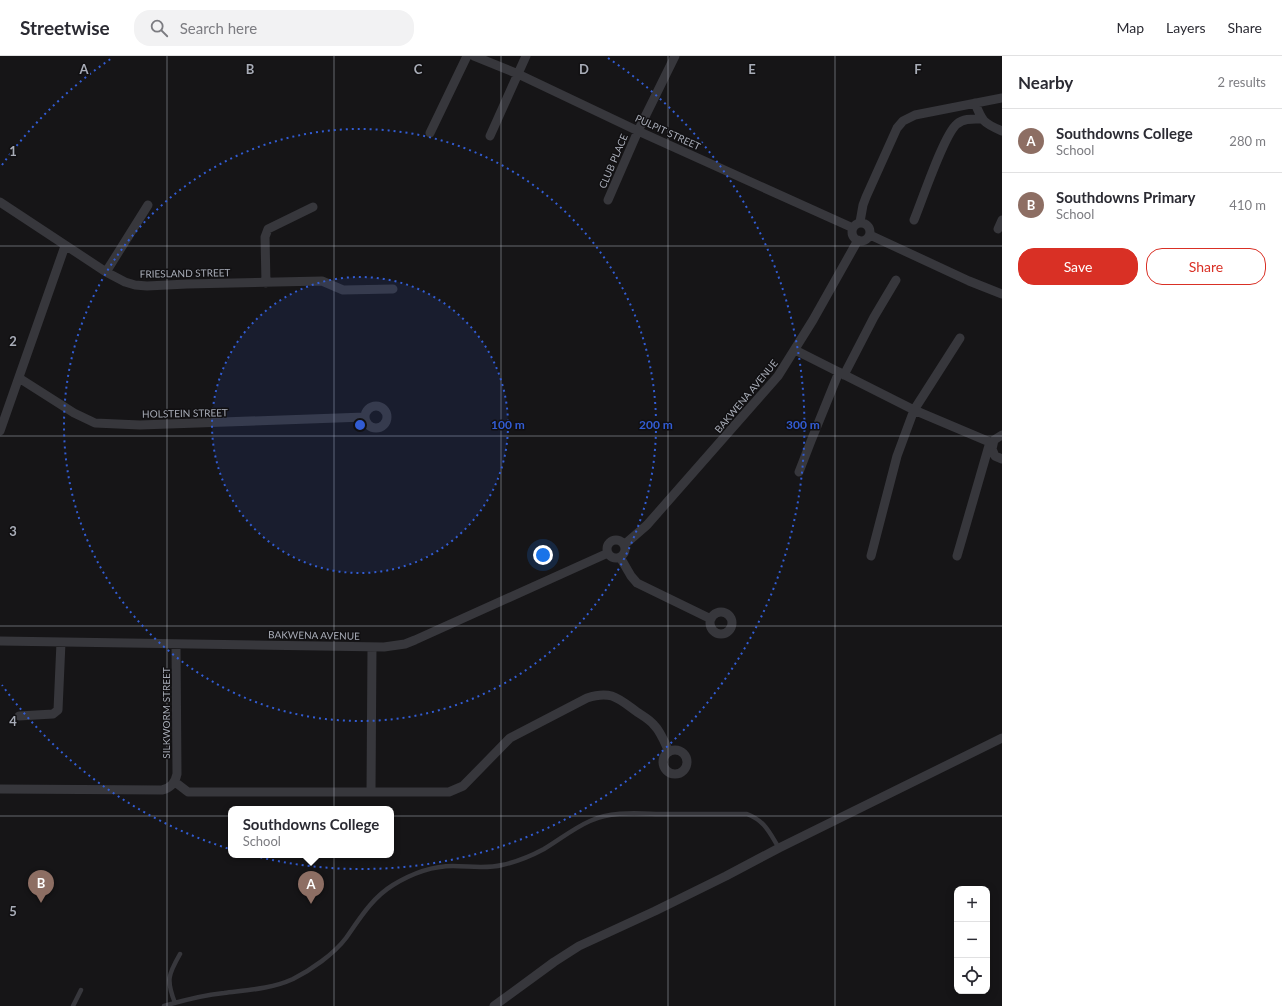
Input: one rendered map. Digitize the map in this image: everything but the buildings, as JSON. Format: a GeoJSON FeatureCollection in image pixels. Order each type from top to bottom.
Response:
{"type":"FeatureCollection","features":[{"type":"Feature","properties":{"kind":"street"},"geometry":{"type":"LineString","coordinates":[[430,133],[468,56]]}},
{"type":"Feature","properties":{"kind":"street","name":"PULPIT STREET"},"geometry":{"type":"LineString","coordinates":[[474,56],[518,74],[638,131],[856,225]]}},
{"type":"Feature","properties":{"kind":"street"},"geometry":{"type":"LineString","coordinates":[[490,136],[526,56]]}},
{"type":"Feature","properties":{"kind":"street","name":"CLUB PLACE"},"geometry":{"type":"LineString","coordinates":[[608,200],[638,131],[675,56]]}},
{"type":"Feature","properties":{"kind":"street"},"geometry":{"type":"LineString","coordinates":[[856,225],[865,223],[869,226],[871,230],[870,235],[865,240],[858,240],[853,235],[856,225],[870,186],[894,135],[903,121],[915,115],[1002,98]]}},
{"type":"Feature","properties":{"kind":"street"},"geometry":{"type":"LineString","coordinates":[[975,103],[981,119],[991,127],[1002,131]]}},
{"type":"Feature","properties":{"kind":"street"},"geometry":{"type":"LineString","coordinates":[[914,220],[950,134],[956,125],[961,121],[981,119]]}},
{"type":"Feature","properties":{"kind":"street","name":"FRIESLAND STREET"},"geometry":{"type":"LineString","coordinates":[[0,202],[106,272],[125,282],[135,285],[148,286],[322,281],[343,290],[393,289]]}},
{"type":"Feature","properties":{"kind":"street"},"geometry":{"type":"LineString","coordinates":[[106,272],[148,206]]}},
{"type":"Feature","properties":{"kind":"street"},"geometry":{"type":"LineString","coordinates":[[266,283],[265,236],[268,230],[312,207]]}},
{"type":"Feature","properties":{"kind":"street"},"geometry":{"type":"LineString","coordinates":[[998,229],[1002,220]]}},
{"type":"Feature","properties":{"kind":"street"},"geometry":{"type":"LineString","coordinates":[[870,235],[969,281],[1002,294]]}},
{"type":"Feature","properties":{"kind":"street","name":"BAKWENA AVENUE"},"geometry":{"type":"LineString","coordinates":[[624,545],[647,525],[704,462],[778,376],[795,350],[858,240]]}},
{"type":"Feature","properties":{"kind":"street"},"geometry":{"type":"LineString","coordinates":[[0,430],[65,246]]}},
{"type":"Feature","properties":{"kind":"street"},"geometry":{"type":"LineString","coordinates":[[799,472],[811,441],[842,373],[896,280]]}},
{"type":"Feature","properties":{"kind":"street"},"geometry":{"type":"LineString","coordinates":[[871,556],[904,433],[914,410],[960,338]]}},
{"type":"Feature","properties":{"kind":"street"},"geometry":{"type":"LineString","coordinates":[[795,350],[914,410],[991,443]]}},
{"type":"Feature","properties":{"kind":"street","name":"HOLSTEIN STREET"},"geometry":{"type":"LineString","coordinates":[[18,378],[74,413],[95,423],[140,425],[365,417]]}},
{"type":"Feature","properties":{"kind":"street"},"geometry":{"type":"LineString","coordinates":[[957,556],[991,443],[996,438],[1002,436]]}},
{"type":"Feature","properties":{"kind":"street"},"geometry":{"type":"LineString","coordinates":[[991,443],[996,457],[1002,459]]}},
{"type":"Feature","properties":{"kind":"street"},"geometry":{"type":"LineString","coordinates":[[613,541],[619,541],[624,545],[624,552],[620,557],[613,558],[608,553],[608,545],[613,541]]}},
{"type":"Feature","properties":{"kind":"street","name":"BAKWENA AVENUE"},"geometry":{"type":"LineString","coordinates":[[0,641],[372,647],[396,646],[415,640],[608,553]]}},
{"type":"Feature","properties":{"kind":"street"},"geometry":{"type":"LineString","coordinates":[[620,557],[637,583],[711,619]]}},
{"type":"Feature","properties":{"kind":"street"},"geometry":{"type":"LineString","coordinates":[[19,716],[53,714],[58,710],[61,642]]}},
{"type":"Feature","properties":{"kind":"street","name":"SILKWORM STREET"},"geometry":{"type":"LineString","coordinates":[[174,782],[177,774],[176,644]]}},
{"type":"Feature","properties":{"kind":"street"},"geometry":{"type":"LineString","coordinates":[[371,792],[372,647]]}},
{"type":"Feature","properties":{"kind":"street"},"geometry":{"type":"LineString","coordinates":[[0,789],[162,790],[168,788],[174,782],[188,792],[449,792],[456,790],[469,780],[510,738],[587,698],[598,695],[606,695],[619,699],[649,720],[657,729],[669,752]]}},
{"type":"Feature","properties":{"kind":"street"},"geometry":{"type":"LineString","coordinates":[[494,1006],[554,962],[579,946],[662,908],[779,848],[1002,738]]}},
{"type":"Feature","properties":{"kind":"lane"},"geometry":{"type":"LineString","coordinates":[[164,1006],[200,996],[277,986],[312,968],[335,950],[346,938],[356,922],[376,898],[402,880],[418,872],[433,868],[451,866],[487,867],[515,861],[544,849],[578,828],[605,816],[642,813],[747,814],[757,818],[779,848]]}},
{"type":"Feature","properties":{"kind":"lane"},"geometry":{"type":"LineString","coordinates":[[175,1003],[171,993],[169,978],[171,970],[180,954]]}},
{"type":"Feature","properties":{"kind":"lane"},"geometry":{"type":"LineString","coordinates":[[73,1006],[81,990]]}},
{"type":"Feature","properties":{"kind":"place","name":"Southdowns Primary"},"geometry":{"type":"Point","coordinates":[41,903]}},
{"type":"Feature","properties":{"kind":"place","name":"Southdowns College"},"geometry":{"type":"Point","coordinates":[311,904]}}]}
